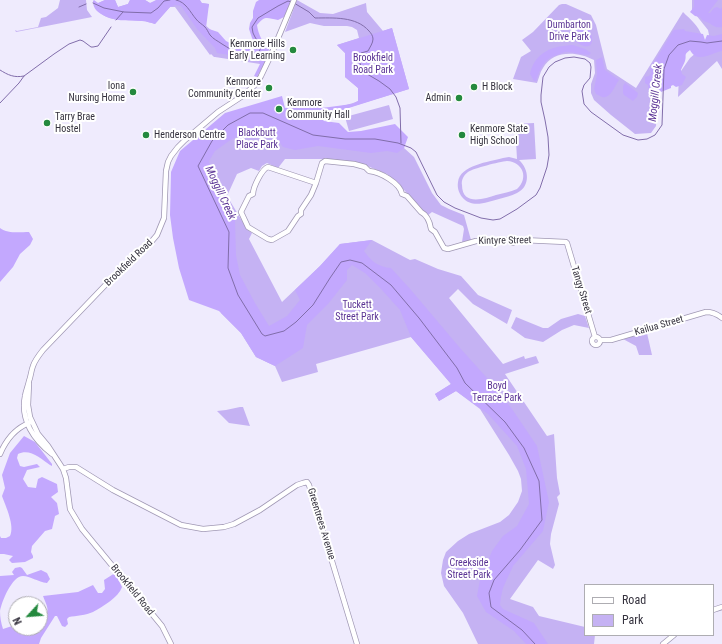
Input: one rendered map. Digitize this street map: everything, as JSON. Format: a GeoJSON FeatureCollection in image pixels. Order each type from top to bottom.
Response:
{"type":"FeatureCollection","features":[{"type":"Feature","properties":{"kind":"street","name":"Brookfield Road"},"geometry":{"type":"LineString","coordinates":[[171,644],[162,626],[75,519],[70,509],[66,478],[63,469],[52,454],[35,437],[24,414],[26,388],[33,366],[43,350],[120,270],[146,248],[157,235],[164,218],[166,171],[171,156],[185,140],[218,112],[244,95],[257,83],[272,55],[294,1]]}},
{"type":"Feature","properties":{"kind":"street","name":"Kintyre Street"},"geometry":{"type":"LineString","coordinates":[[316,183],[322,163],[325,161],[354,164],[387,177],[401,190],[402,194],[407,196],[423,213],[430,224],[431,229],[435,232],[444,248],[448,249],[476,241],[506,240],[513,243],[518,240],[522,240],[564,241],[567,243]]}},
{"type":"Feature","properties":{"kind":"street"},"geometry":{"type":"LineString","coordinates":[[268,166],[316,183],[311,195],[301,210],[301,214],[288,231],[272,240],[268,240],[248,227],[241,215],[241,210],[249,196],[253,194],[253,189],[264,168],[268,166]]}},
{"type":"Feature","properties":{"kind":"street","name":"Tangy Street"},"geometry":{"type":"LineString","coordinates":[[567,243],[595,337]]}},
{"type":"Feature","properties":{"kind":"street","name":"Kailua Street"},"geometry":{"type":"LineString","coordinates":[[595,337],[592,340],[594,344],[598,344],[600,343],[600,340],[611,340],[702,313],[709,312],[717,314],[722,318]]}},
{"type":"Feature","properties":{"kind":"street"},"geometry":{"type":"LineString","coordinates":[[0,454],[11,435],[19,428],[29,423]]}},
{"type":"Feature","properties":{"kind":"street","name":"Greentrees Avenue"},"geometry":{"type":"LineString","coordinates":[[63,469],[69,467],[76,468],[113,490],[181,525],[203,529],[224,527],[234,524],[260,510],[297,486],[303,483],[308,483],[357,644]]}},
{"type":"Feature","properties":{"kind":"street"},"geometry":{"type":"LineString","coordinates":[[663,644],[673,636]]}},
{"type":"Feature","properties":{"kind":"green space"},"geometry":{"type":"Polygon","coordinates":[[[60,0],[86,0],[87,10],[92,17],[16,32],[15,30],[17,31],[38,27],[41,18],[46,17],[58,8],[60,0]]]}},
{"type":"Feature","properties":{"kind":"green space"},"geometry":{"type":"Polygon","coordinates":[[[94,0],[98,3],[105,0],[115,0],[118,7],[128,4],[130,0],[145,0],[150,3],[156,0],[200,0],[202,3],[209,4],[206,28],[218,32],[226,41],[232,44],[250,49],[258,48],[249,29],[256,2],[259,0],[292,0],[284,17],[278,20],[264,18],[257,25],[261,38],[269,49],[266,61],[257,77],[254,76],[260,64],[258,60],[217,53],[215,48],[197,29],[181,6],[175,5],[170,7],[155,24],[144,21],[106,17],[95,9],[93,3],[94,0]]]}},
{"type":"Feature","properties":{"kind":"green space"},"geometry":{"type":"Polygon","coordinates":[[[105,0],[115,0],[118,7],[128,4],[130,0],[145,0],[150,3],[179,1],[209,4],[204,24],[229,46],[263,53],[260,64],[214,57],[211,54],[210,55],[175,7],[170,7],[155,24],[144,21],[109,18],[98,11],[94,5],[105,0]]]}},
{"type":"Feature","properties":{"kind":"green space"},"geometry":{"type":"Polygon","coordinates":[[[297,0],[320,13],[333,14],[366,3],[367,12],[383,31],[392,28],[409,89],[292,125],[405,145],[404,148],[414,157],[432,193],[441,205],[464,215],[471,240],[462,242],[463,226],[432,212],[427,216],[405,191],[387,174],[360,163],[326,159],[285,159],[278,168],[267,163],[262,166],[259,171],[251,168],[237,174],[227,196],[247,229],[252,233],[249,239],[282,302],[320,266],[340,244],[372,240],[410,260],[415,259],[438,269],[461,276],[478,295],[512,310],[507,324],[473,304],[458,289],[449,298],[503,364],[524,356],[525,359],[536,356],[539,363],[505,374],[547,436],[554,434],[557,478],[560,494],[557,497],[559,504],[551,534],[550,544],[555,565],[553,569],[538,560],[510,599],[533,607],[539,616],[584,627],[584,636],[595,636],[594,644],[478,644],[463,613],[444,586],[441,573],[443,560],[446,552],[458,541],[469,534],[500,522],[509,515],[518,502],[522,491],[521,479],[509,455],[480,409],[456,391],[439,401],[435,394],[451,384],[411,337],[316,364],[318,372],[282,382],[275,366],[256,357],[241,333],[221,313],[198,166],[228,125],[291,125],[294,105],[327,108],[346,105],[358,101],[358,88],[345,77],[345,53],[337,45],[359,38],[357,30],[347,26],[324,26],[310,23],[285,32],[297,0]]]}},
{"type":"Feature","properties":{"kind":"green space"},"geometry":{"type":"Polygon","coordinates":[[[692,0],[722,0],[722,69],[717,61],[678,97],[679,77],[681,71],[690,58],[704,46],[709,35],[708,30],[692,10],[692,0]]]}},
{"type":"Feature","properties":{"kind":"green space"},"geometry":{"type":"Polygon","coordinates":[[[694,0],[718,0],[708,13],[710,13],[714,8],[717,7],[721,9],[722,7],[722,27],[718,27],[703,21],[700,17],[695,16],[690,12],[694,7],[694,0]]]}},
{"type":"Feature","properties":{"kind":"green space","name":"Dumbarton Drive Park"},"geometry":{"type":"Polygon","coordinates":[[[566,4],[591,15],[596,25],[607,69],[636,88],[683,12],[694,23],[702,36],[660,75],[656,126],[651,133],[635,134],[594,100],[591,93],[591,84],[595,73],[594,60],[587,57],[566,54],[553,58],[547,62],[540,73],[537,83],[513,79],[521,57],[531,51],[522,40],[533,32],[559,5],[566,4]]]}},
{"type":"Feature","properties":{"kind":"green space"},"geometry":{"type":"Polygon","coordinates":[[[579,25],[587,25],[592,37],[591,44],[587,46],[577,42],[573,37],[573,31],[579,25]]]}},
{"type":"Feature","properties":{"kind":"green space"},"geometry":{"type":"Polygon","coordinates":[[[392,28],[409,89],[320,117],[324,121],[339,123],[348,132],[395,124],[408,137],[404,148],[397,153],[387,151],[371,153],[318,146],[295,150],[283,147],[273,133],[263,129],[247,131],[215,151],[209,161],[212,181],[227,213],[235,220],[236,255],[240,275],[269,326],[287,316],[300,300],[295,290],[340,244],[372,240],[364,251],[367,255],[372,261],[379,265],[391,268],[487,378],[512,409],[537,446],[549,502],[543,531],[513,566],[503,588],[500,605],[503,609],[534,623],[548,644],[526,644],[514,631],[486,612],[477,596],[480,580],[492,551],[503,536],[517,526],[529,504],[526,469],[517,446],[488,414],[456,391],[439,401],[435,394],[451,384],[411,337],[400,310],[382,290],[365,273],[352,265],[347,270],[347,280],[328,304],[307,325],[303,348],[275,366],[256,357],[241,333],[219,311],[189,300],[179,268],[170,215],[171,172],[180,151],[225,113],[282,96],[285,108],[301,104],[322,108],[352,104],[358,101],[358,88],[345,77],[345,53],[337,45],[392,28]]]}},
{"type":"Feature","properties":{"kind":"green space"},"geometry":{"type":"Polygon","coordinates":[[[684,29],[685,31],[703,34],[705,40],[707,35],[714,36],[722,34],[722,51],[700,57],[693,54],[690,50],[686,54],[681,70],[682,74],[686,77],[682,85],[676,87],[673,85],[671,88],[661,92],[649,91],[648,85],[645,83],[645,77],[649,76],[651,73],[650,69],[673,31],[684,29]]]}},
{"type":"Feature","properties":{"kind":"green space"},"geometry":{"type":"Polygon","coordinates":[[[573,45],[585,49],[591,53],[589,55],[584,55],[566,52],[553,56],[546,61],[539,72],[536,81],[534,81],[530,74],[532,66],[540,55],[551,49],[573,45]]]}},
{"type":"Feature","properties":{"kind":"green space"},"geometry":{"type":"Polygon","coordinates":[[[602,57],[605,70],[619,80],[610,94],[605,97],[596,94],[594,89],[597,74],[596,60],[602,57]]]}},
{"type":"Feature","properties":{"kind":"green space"},"geometry":{"type":"Polygon","coordinates":[[[625,83],[638,93],[637,97],[633,101],[623,93],[623,86],[625,83]]]}},
{"type":"Feature","properties":{"kind":"green space"},"geometry":{"type":"Polygon","coordinates":[[[389,105],[393,119],[349,131],[345,117],[389,105]]]}},
{"type":"Feature","properties":{"kind":"green space"},"geometry":{"type":"Polygon","coordinates":[[[534,123],[536,159],[519,160],[525,168],[527,177],[525,186],[522,190],[515,194],[490,202],[475,204],[466,201],[458,190],[460,176],[464,172],[476,165],[503,158],[509,157],[517,159],[515,124],[534,123]],[[507,161],[471,170],[464,176],[462,181],[463,192],[470,198],[480,199],[517,189],[521,185],[523,176],[520,167],[513,162],[507,161]]]}},
{"type":"Feature","properties":{"kind":"green space"},"geometry":{"type":"Polygon","coordinates":[[[0,228],[10,232],[29,232],[33,239],[30,245],[20,254],[13,267],[0,282],[0,228]]]}},
{"type":"Feature","properties":{"kind":"green space"},"geometry":{"type":"Polygon","coordinates":[[[578,314],[585,316],[589,328],[574,325],[562,330],[543,342],[525,338],[511,328],[516,317],[543,328],[548,328],[561,319],[578,314]]]}},
{"type":"Feature","properties":{"kind":"green space"},"geometry":{"type":"Polygon","coordinates":[[[647,333],[652,355],[639,355],[636,346],[623,339],[647,333]]]}},
{"type":"Feature","properties":{"kind":"green space"},"geometry":{"type":"Polygon","coordinates":[[[243,407],[250,426],[229,423],[217,411],[226,410],[243,407]]]}},
{"type":"Feature","properties":{"kind":"green space"},"geometry":{"type":"Polygon","coordinates":[[[24,436],[35,442],[52,466],[31,453],[27,452],[18,454],[17,458],[20,466],[24,467],[37,464],[40,467],[27,470],[23,479],[28,487],[36,488],[38,479],[42,477],[57,484],[58,492],[51,497],[57,503],[59,514],[55,516],[52,529],[45,531],[32,546],[31,552],[33,558],[25,562],[12,563],[9,560],[13,556],[0,554],[0,536],[1,538],[6,538],[10,536],[11,532],[9,516],[2,496],[5,488],[2,475],[10,453],[24,436]]]}},
{"type":"Feature","properties":{"kind":"green space"},"geometry":{"type":"Polygon","coordinates":[[[20,567],[27,575],[41,570],[47,573],[50,579],[47,583],[23,576],[15,580],[11,584],[5,596],[0,611],[0,576],[14,575],[12,572],[15,568],[20,567]]]}},
{"type":"Feature","properties":{"kind":"green space"},"geometry":{"type":"Polygon","coordinates":[[[115,573],[122,587],[114,598],[105,605],[84,615],[69,617],[67,619],[68,624],[65,627],[62,626],[57,616],[55,616],[48,627],[48,596],[43,596],[78,592],[93,585],[98,593],[102,593],[105,589],[104,580],[115,573]]]}},
{"type":"Feature","properties":{"kind":"green space"},"geometry":{"type":"Polygon","coordinates":[[[0,611],[3,629],[8,627],[8,636],[42,636],[39,644],[0,644],[0,611]]]}},
{"type":"Feature","properties":{"kind":"waterway"},"geometry":{"type":"LineString","coordinates":[[93,3],[104,8],[124,12],[151,13],[164,1],[170,0]]}},
{"type":"Feature","properties":{"kind":"waterway"},"geometry":{"type":"LineString","coordinates":[[176,0],[185,5],[214,39],[227,47],[244,54],[259,52],[261,47],[253,33],[252,27],[258,18],[288,1],[291,2]]}},
{"type":"Feature","properties":{"kind":"waterway"},"geometry":{"type":"LineString","coordinates":[[294,3],[309,12],[315,18],[337,18],[351,20],[364,26],[370,33],[373,39],[371,45],[368,51],[361,53],[358,58],[361,66],[367,74],[390,89],[396,97],[400,108],[401,143]]}},
{"type":"Feature","properties":{"kind":"waterway"},"geometry":{"type":"LineString","coordinates":[[79,7],[86,4]]}},
{"type":"Feature","properties":{"kind":"waterway"},"geometry":{"type":"LineString","coordinates":[[116,20],[123,12]]}},
{"type":"Feature","properties":{"kind":"waterway"},"geometry":{"type":"LineString","coordinates":[[0,103],[24,76],[54,54],[69,44],[80,40],[91,47],[98,46],[111,27]]}},
{"type":"Feature","properties":{"kind":"waterway","name":"Moggill Creek"},"geometry":{"type":"LineString","coordinates":[[535,644],[522,630],[491,607],[489,593],[494,580],[520,550],[542,520],[539,481],[524,448],[505,422],[465,383],[457,368],[419,318],[391,285],[362,263],[350,260],[341,262],[313,305],[296,322],[284,331],[265,336],[262,334],[238,295],[228,268],[229,232],[198,166],[212,141],[228,125],[250,113],[263,113],[313,135],[345,139],[375,139],[398,143],[411,148],[416,152],[437,195],[444,202],[481,218],[493,220],[500,219],[536,195],[540,188],[547,167],[549,155],[548,137],[541,102],[543,77],[549,67],[555,62],[565,58],[574,57],[585,59],[590,63],[590,78],[584,85],[582,91],[584,104],[591,112],[623,135],[638,140],[647,139],[655,135],[662,125],[664,69],[669,55],[678,45],[690,41],[707,43],[722,41]]}},
{"type":"Feature","properties":{"kind":"waterway"},"geometry":{"type":"LineString","coordinates":[[0,70],[11,76],[24,76]]}},
{"type":"Feature","properties":{"kind":"place","name":"Kenmore Hills Early Learning"},"geometry":{"type":"Point","coordinates":[293,50]}},
{"type":"Feature","properties":{"kind":"place","name":"H Block"},"geometry":{"type":"Point","coordinates":[474,87]}},
{"type":"Feature","properties":{"kind":"place","name":"Kenmore Community Center"},"geometry":{"type":"Point","coordinates":[269,88]}},
{"type":"Feature","properties":{"kind":"place","name":"Iona Nursing Home"},"geometry":{"type":"Point","coordinates":[133,92]}},
{"type":"Feature","properties":{"kind":"place","name":"Admin"},"geometry":{"type":"Point","coordinates":[459,98]}},
{"type":"Feature","properties":{"kind":"place","name":"Kenmore Community Hall"},"geometry":{"type":"Point","coordinates":[279,109]}},
{"type":"Feature","properties":{"kind":"place","name":"Tarry Brae Hostel"},"geometry":{"type":"Point","coordinates":[47,123]}},
{"type":"Feature","properties":{"kind":"place","name":"Henderson Centre"},"geometry":{"type":"Point","coordinates":[146,135]}},
{"type":"Feature","properties":{"kind":"place","name":"Kenmore State High School"},"geometry":{"type":"Point","coordinates":[462,135]}},
{"type":"Feature","properties":{"kind":"park label","name":"Brookfield Road Park"},"geometry":{"type":"Point","coordinates":[373,64]}},
{"type":"Feature","properties":{"kind":"park label","name":"Blackbutt Place Park"},"geometry":{"type":"Point","coordinates":[257,138]}},
{"type":"Feature","properties":{"kind":"park label","name":"Tuckett Street Park"},"geometry":{"type":"Point","coordinates":[357,310]}},
{"type":"Feature","properties":{"kind":"park label","name":"Boyd Terrace Park"},"geometry":{"type":"Point","coordinates":[497,392]}},
{"type":"Feature","properties":{"kind":"park label","name":"Creekside Street Park"},"geometry":{"type":"Point","coordinates":[469,568]}}]}
